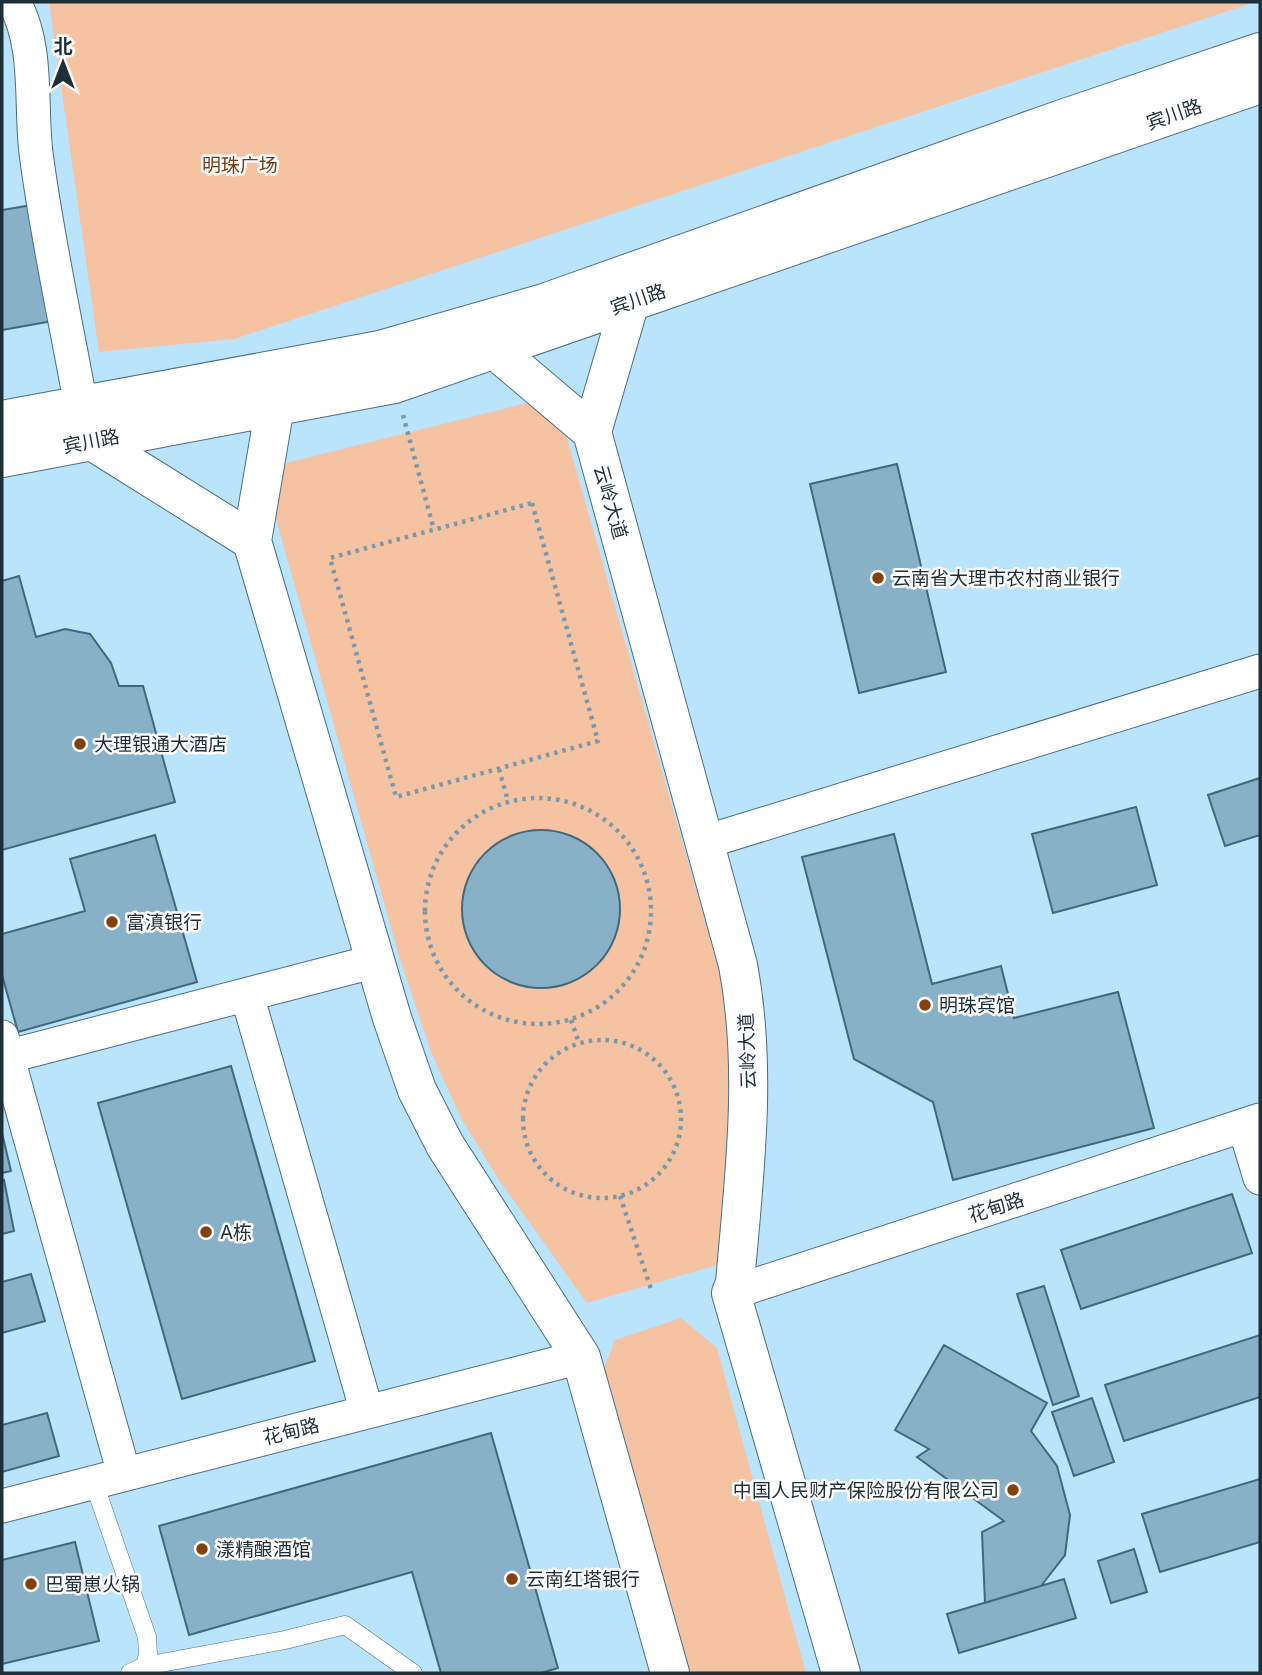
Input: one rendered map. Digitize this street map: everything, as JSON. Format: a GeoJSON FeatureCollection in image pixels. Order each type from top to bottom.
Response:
{"type":"FeatureCollection","features":[{"type":"Feature","properties":{"kind":"street"},"geometry":{"type":"LineString","coordinates":[[14,2],[26,27],[38,165],[87,424],[252,541]]}},
{"type":"Feature","properties":{"kind":"street","name":"宾川路"},"geometry":{"type":"LineString","coordinates":[[2,458],[87,424],[380,350],[544,303],[1062,119],[1260,52]]}},
{"type":"Feature","properties":{"kind":"street","name":"宾川路"},"geometry":{"type":"LineString","coordinates":[[2,421],[87,424],[275,406],[394,384],[1260,84]]}},
{"type":"Feature","properties":{"kind":"street"},"geometry":{"type":"LineString","coordinates":[[494,349],[592,432],[630,302]]}},
{"type":"Feature","properties":{"kind":"street"},"geometry":{"type":"LineString","coordinates":[[275,406],[252,541],[404,1057],[432,1121],[581,1357],[670,1673]]}},
{"type":"Feature","properties":{"kind":"street","name":"云岭大道"},"geometry":{"type":"LineString","coordinates":[[592,432],[738,965],[748,1038],[748,1123],[735,1283],[731,1293],[841,1673]]}},
{"type":"Feature","properties":{"kind":"street"},"geometry":{"type":"LineString","coordinates":[[705,842],[1260,671]]}},
{"type":"Feature","properties":{"kind":"street"},"geometry":{"type":"LineString","coordinates":[[109,1478],[4,1050],[247,995],[376,961]]}},
{"type":"Feature","properties":{"kind":"street"},"geometry":{"type":"LineString","coordinates":[[247,995],[367,1412]]}},
{"type":"Feature","properties":{"kind":"street"},"geometry":{"type":"LineString","coordinates":[[1252,1123],[1260,1178]]}},
{"type":"Feature","properties":{"kind":"street","name":"花甸路"},"geometry":{"type":"LineString","coordinates":[[731,1293],[1252,1123]]}},
{"type":"Feature","properties":{"kind":"street","name":"花甸路"},"geometry":{"type":"LineString","coordinates":[[2,1506],[581,1357]]}},
{"type":"Feature","properties":{"kind":"lane"},"geometry":{"type":"LineString","coordinates":[[109,1478],[147,1637],[148,1654],[137,1670]]}},
{"type":"Feature","properties":{"kind":"lane"},"geometry":{"type":"LineString","coordinates":[[137,1670],[197,1665],[345,1625],[413,1673]]}},
{"type":"Feature","properties":{"kind":"path"},"geometry":{"type":"LineString","coordinates":[[394,384],[433,530]]}},
{"type":"Feature","properties":{"kind":"path"},"geometry":{"type":"LineString","coordinates":[[532,503],[598,741],[499,769],[396,797],[330,558],[532,503]]}},
{"type":"Feature","properties":{"kind":"path"},"geometry":{"type":"LineString","coordinates":[[499,769],[508,801]]}},
{"type":"Feature","properties":{"kind":"path"},"geometry":{"type":"LineString","coordinates":[[547,798],[585,807],[617,830],[630,844],[648,879],[652,918],[643,956],[634,973],[622,989],[598,1008],[571,1020],[541,1025],[511,1022],[483,1011],[459,993],[440,970],[428,943],[424,913],[427,883],[438,855],[456,832],[472,819],[508,801],[547,798]]}},
{"type":"Feature","properties":{"kind":"path"},"geometry":{"type":"LineString","coordinates":[[571,1020],[579,1043]]}},
{"type":"Feature","properties":{"kind":"path"},"geometry":{"type":"LineString","coordinates":[[594,1040],[615,1041],[636,1047],[655,1059],[669,1076],[678,1095],[682,1116],[679,1138],[671,1158],[658,1175],[640,1188],[620,1196],[599,1198],[578,1194],[558,1185],[542,1171],[530,1153],[524,1132],[523,1111],[528,1090],[538,1071],[554,1056],[579,1043],[594,1040]]}},
{"type":"Feature","properties":{"kind":"path"},"geometry":{"type":"LineString","coordinates":[[620,1196],[651,1289]]}},
{"type":"Feature","properties":{"kind":"green space","name":"明珠广场"},"geometry":{"type":"Polygon","coordinates":[[[49,2],[1255,2],[234,339],[99,352],[49,2]]]}},
{"type":"Feature","properties":{"kind":"green space"},"geometry":{"type":"Polygon","coordinates":[[[555,396],[723,984],[730,1040],[730,1119],[724,1263],[587,1303],[499,1180],[461,1118],[431,1052],[398,953],[262,469],[555,396]]]}},
{"type":"Feature","properties":{"kind":"green space"},"geometry":{"type":"Polygon","coordinates":[[[681,1318],[717,1348],[806,1673],[685,1673],[599,1381],[615,1340],[681,1318]]]}},
{"type":"Feature","properties":{"kind":"building"},"geometry":{"type":"Polygon","coordinates":[[[32,205],[53,321],[2,330],[2,210],[32,205]]]}},
{"type":"Feature","properties":{"kind":"building","name":"云南省大理市农村商业银行"},"geometry":{"type":"Polygon","coordinates":[[[897,464],[946,672],[859,693],[810,484],[897,464]]]}},
{"type":"Feature","properties":{"kind":"building","name":"大理银通大酒店"},"geometry":{"type":"Polygon","coordinates":[[[19,576],[36,637],[65,629],[90,634],[111,663],[119,686],[143,686],[175,802],[2,850],[2,581],[19,576]]]}},
{"type":"Feature","properties":{"kind":"building"},"geometry":{"type":"Polygon","coordinates":[[[1260,778],[1260,835],[1225,846],[1208,795],[1260,778]]]}},
{"type":"Feature","properties":{"kind":"building"},"geometry":{"type":"Polygon","coordinates":[[[1136,807],[1157,885],[1053,913],[1032,834],[1136,807]]]}},
{"type":"Feature","properties":{"kind":"building"},"geometry":{"type":"Polygon","coordinates":[[[541,830],[571,836],[597,853],[614,879],[620,909],[614,939],[597,965],[571,982],[541,988],[511,982],[485,965],[468,939],[462,909],[468,879],[485,853],[511,836],[541,830]]]}},
{"type":"Feature","properties":{"kind":"building","name":"明珠宾馆"},"geometry":{"type":"Polygon","coordinates":[[[894,834],[932,984],[1001,966],[1014,1018],[1118,992],[1154,1128],[953,1180],[933,1102],[854,1059],[802,857],[894,834]]]}},
{"type":"Feature","properties":{"kind":"building","name":"富滇银行"},"geometry":{"type":"Polygon","coordinates":[[[155,835],[197,982],[18,1032],[2,975],[2,934],[85,911],[70,859],[155,835]]]}},
{"type":"Feature","properties":{"kind":"building","name":"A栋"},"geometry":{"type":"Polygon","coordinates":[[[231,1066],[315,1361],[182,1399],[98,1103],[231,1066]]]}},
{"type":"Feature","properties":{"kind":"building"},"geometry":{"type":"Polygon","coordinates":[[[2,1133],[11,1171],[2,1173],[2,1133]]]}},
{"type":"Feature","properties":{"kind":"building"},"geometry":{"type":"Polygon","coordinates":[[[4,1180],[14,1231],[2,1234],[2,1181],[4,1180]]]}},
{"type":"Feature","properties":{"kind":"building"},"geometry":{"type":"Polygon","coordinates":[[[1232,1194],[1252,1253],[1081,1309],[1061,1250],[1232,1194]]]}},
{"type":"Feature","properties":{"kind":"building"},"geometry":{"type":"Polygon","coordinates":[[[31,1274],[45,1321],[2,1333],[2,1282],[31,1274]]]}},
{"type":"Feature","properties":{"kind":"building"},"geometry":{"type":"Polygon","coordinates":[[[1044,1286],[1079,1396],[1053,1405],[1017,1294],[1044,1286]]]}},
{"type":"Feature","properties":{"kind":"building"},"geometry":{"type":"Polygon","coordinates":[[[1260,1335],[1260,1397],[1124,1441],[1105,1385],[1260,1335]]]}},
{"type":"Feature","properties":{"kind":"building","name":"中国人民财产保险股份有限公司"},"geometry":{"type":"Polygon","coordinates":[[[944,1345],[1047,1403],[1031,1431],[1057,1466],[1070,1515],[1065,1555],[1041,1586],[985,1603],[982,1532],[1004,1521],[917,1457],[929,1449],[895,1430],[944,1345]]]}},
{"type":"Feature","properties":{"kind":"building"},"geometry":{"type":"Polygon","coordinates":[[[1092,1398],[1114,1462],[1074,1476],[1052,1412],[1092,1398]]]}},
{"type":"Feature","properties":{"kind":"building"},"geometry":{"type":"Polygon","coordinates":[[[47,1413],[59,1456],[2,1472],[2,1425],[47,1413]]]}},
{"type":"Feature","properties":{"kind":"building"},"geometry":{"type":"Polygon","coordinates":[[[491,1433],[558,1668],[541,1673],[441,1673],[412,1572],[189,1635],[159,1526],[491,1433]]]}},
{"type":"Feature","properties":{"kind":"building"},"geometry":{"type":"Polygon","coordinates":[[[1260,1479],[1260,1542],[1160,1572],[1142,1514],[1260,1479]]]}},
{"type":"Feature","properties":{"kind":"building"},"geometry":{"type":"Polygon","coordinates":[[[75,1542],[99,1641],[2,1664],[2,1560],[75,1542]]]}},
{"type":"Feature","properties":{"kind":"building"},"geometry":{"type":"Polygon","coordinates":[[[1134,1549],[1147,1592],[1111,1603],[1098,1561],[1134,1549]]]}},
{"type":"Feature","properties":{"kind":"building"},"geometry":{"type":"Polygon","coordinates":[[[1064,1579],[1076,1618],[959,1653],[947,1614],[1064,1579]]]}},
{"type":"Feature","properties":{"kind":"place","name":"云南省大理市农村商业银行"},"geometry":{"type":"Point","coordinates":[878,578]}},
{"type":"Feature","properties":{"kind":"place","name":"大理银通大酒店"},"geometry":{"type":"Point","coordinates":[80,744]}},
{"type":"Feature","properties":{"kind":"place","name":"富滇银行"},"geometry":{"type":"Point","coordinates":[112,922]}},
{"type":"Feature","properties":{"kind":"place","name":"明珠宾馆"},"geometry":{"type":"Point","coordinates":[925,1005]}},
{"type":"Feature","properties":{"kind":"place","name":"A栋"},"geometry":{"type":"Point","coordinates":[206,1232]}},
{"type":"Feature","properties":{"kind":"place","name":"中国人民财产保险股份有限公司"},"geometry":{"type":"Point","coordinates":[1013,1490]}},
{"type":"Feature","properties":{"kind":"place","name":"漾精酿酒馆"},"geometry":{"type":"Point","coordinates":[202,1549]}},
{"type":"Feature","properties":{"kind":"place","name":"云南红塔银行"},"geometry":{"type":"Point","coordinates":[512,1579]}},
{"type":"Feature","properties":{"kind":"place","name":"巴蜀崽火锅"},"geometry":{"type":"Point","coordinates":[31,1584]}}]}
